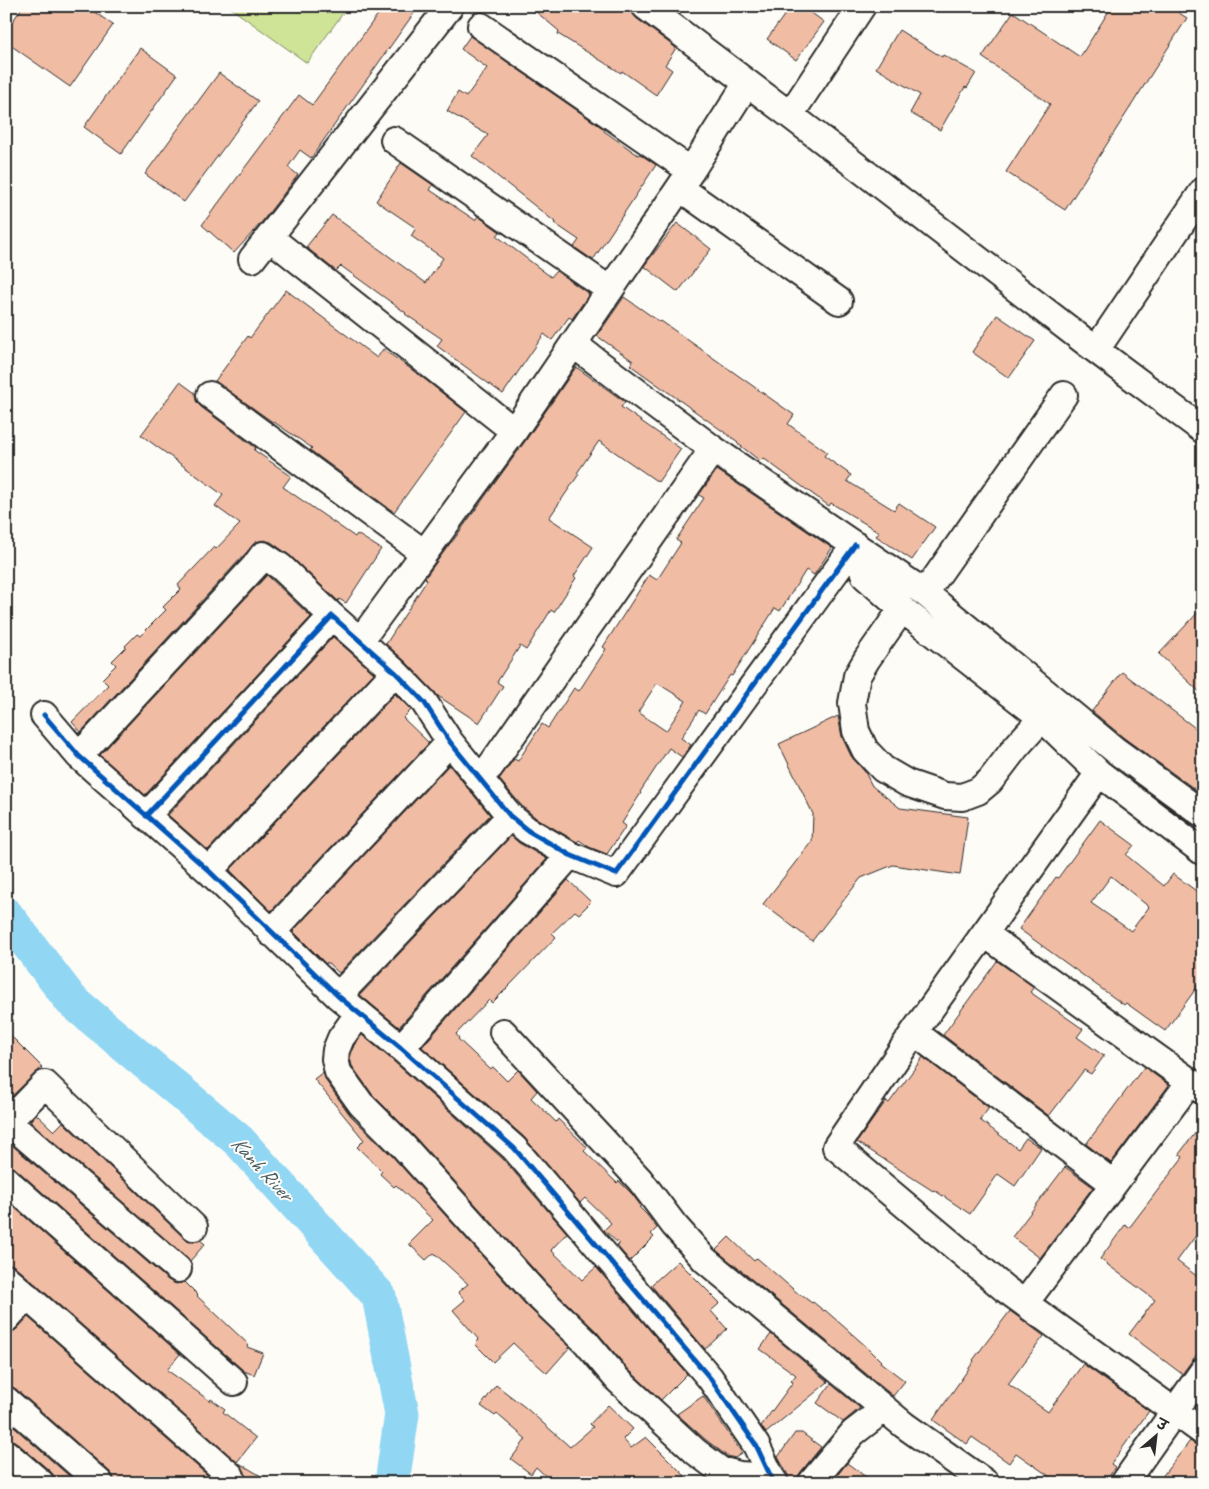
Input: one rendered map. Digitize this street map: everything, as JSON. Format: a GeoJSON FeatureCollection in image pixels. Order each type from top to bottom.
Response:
{"type":"FeatureCollection","features":[{"type":"Feature","properties":{"kind":"street"},"geometry":{"type":"LineString","coordinates":[[252,259],[450,6]]}},
{"type":"Feature","properties":{"kind":"street"},"geometry":{"type":"LineString","coordinates":[[790,114],[862,6]]}},
{"type":"Feature","properties":{"kind":"street"},"geometry":{"type":"LineString","coordinates":[[660,11],[748,83],[1203,430]]}},
{"type":"Feature","properties":{"kind":"street"},"geometry":{"type":"LineString","coordinates":[[481,26],[686,179],[839,301]]}},
{"type":"Feature","properties":{"kind":"street"},"geometry":{"type":"LineString","coordinates":[[360,641],[514,431],[686,179],[748,83]]}},
{"type":"Feature","properties":{"kind":"street"},"geometry":{"type":"LineString","coordinates":[[394,140],[610,290]]}},
{"type":"Feature","properties":{"kind":"street"},"geometry":{"type":"LineString","coordinates":[[1096,350],[1203,190]]}},
{"type":"Feature","properties":{"kind":"street"},"geometry":{"type":"LineString","coordinates":[[269,237],[514,431]]}},
{"type":"Feature","properties":{"kind":"street"},"geometry":{"type":"LineString","coordinates":[[573,344],[713,449],[925,592],[1116,750],[1203,814]]}},
{"type":"Feature","properties":{"kind":"street"},"geometry":{"type":"LineString","coordinates":[[210,394],[424,553]]}},
{"type":"Feature","properties":{"kind":"street"},"geometry":{"type":"LineString","coordinates":[[925,592],[1064,395]]}},
{"type":"Feature","properties":{"kind":"street"},"geometry":{"type":"LineString","coordinates":[[478,778],[490,767],[713,449]]}},
{"type":"Feature","properties":{"kind":"street"},"geometry":{"type":"LineString","coordinates":[[855,545],[865,576],[902,609],[1042,718],[1099,773],[1203,852]]}},
{"type":"Feature","properties":{"kind":"street"},"geometry":{"type":"LineString","coordinates":[[79,756],[255,566],[263,555],[280,567],[395,672],[424,702],[450,742],[510,816],[527,830],[570,854],[616,874],[855,545]]}},
{"type":"Feature","properties":{"kind":"street"},"geometry":{"type":"LineString","coordinates":[[902,609],[857,676],[852,703],[856,731],[865,750],[883,770],[907,783],[945,796],[962,797],[978,791],[990,781],[1016,747],[1042,718]]}},
{"type":"Feature","properties":{"kind":"street"},"geometry":{"type":"LineString","coordinates":[[146,816],[332,616]]}},
{"type":"Feature","properties":{"kind":"street"},"geometry":{"type":"LineString","coordinates":[[210,871],[395,672]]}},
{"type":"Feature","properties":{"kind":"street"},"geometry":{"type":"LineString","coordinates":[[44,715],[79,756],[210,871],[338,996],[401,1048],[514,1148],[710,1378],[756,1445],[773,1480]]}},
{"type":"Feature","properties":{"kind":"street"},"geometry":{"type":"LineString","coordinates":[[272,933],[450,742]]}},
{"type":"Feature","properties":{"kind":"street"},"geometry":{"type":"LineString","coordinates":[[1099,773],[914,1032],[836,1147],[1005,1289],[1203,1432]]}},
{"type":"Feature","properties":{"kind":"street"},"geometry":{"type":"LineString","coordinates":[[338,996],[510,816]]}},
{"type":"Feature","properties":{"kind":"street"},"geometry":{"type":"LineString","coordinates":[[401,1048],[570,854]]}},
{"type":"Feature","properties":{"kind":"street"},"geometry":{"type":"LineString","coordinates":[[985,934],[1196,1087],[1114,1184],[1025,1303]]}},
{"type":"Feature","properties":{"kind":"street"},"geometry":{"type":"LineString","coordinates":[[359,1013],[342,1038],[336,1050],[335,1059],[338,1072],[361,1104],[403,1146],[537,1295],[586,1342],[618,1380],[696,1452],[720,1470],[740,1476],[773,1480]]}},
{"type":"Feature","properties":{"kind":"street"},"geometry":{"type":"LineString","coordinates":[[504,1032],[640,1180],[674,1225],[705,1260],[884,1409],[922,1439],[986,1483]]}},
{"type":"Feature","properties":{"kind":"street"},"geometry":{"type":"LineString","coordinates":[[914,1032],[1114,1184]]}},
{"type":"Feature","properties":{"kind":"street"},"geometry":{"type":"LineString","coordinates":[[178,1269],[7,1123],[45,1084],[194,1227]]}},
{"type":"Feature","properties":{"kind":"street"},"geometry":{"type":"LineString","coordinates":[[6,1180],[234,1382]]}},
{"type":"Feature","properties":{"kind":"street"},"geometry":{"type":"LineString","coordinates":[[6,1278],[231,1476],[228,1483]]}},
{"type":"Feature","properties":{"kind":"street"},"geometry":{"type":"LineString","coordinates":[[6,1319],[27,1296]]}},
{"type":"Feature","properties":{"kind":"street"},"geometry":{"type":"LineString","coordinates":[[1124,1483],[1203,1371]]}},
{"type":"Feature","properties":{"kind":"street"},"geometry":{"type":"LineString","coordinates":[[6,1400],[100,1483]]}},
{"type":"Feature","properties":{"kind":"street"},"geometry":{"type":"LineString","coordinates":[[812,1483],[853,1433],[884,1409]]}},
{"type":"Feature","properties":{"kind":"street"},"geometry":{"type":"LineString","coordinates":[[6,1453],[40,1483]]}},
{"type":"Feature","properties":{"kind":"green space"},"geometry":{"type":"Polygon","coordinates":[[[228,6],[348,6],[307,63],[228,6]]]}},
{"type":"Feature","properties":{"kind":"building"},"geometry":{"type":"Polygon","coordinates":[[[23,6],[86,6],[113,25],[70,87],[6,42],[6,31],[23,6]]]}},
{"type":"Feature","properties":{"kind":"building"},"geometry":{"type":"Polygon","coordinates":[[[384,6],[419,6],[311,158],[300,150],[288,167],[298,175],[261,223],[234,253],[202,225],[299,95],[312,105],[384,6]]]}},
{"type":"Feature","properties":{"kind":"building"},"geometry":{"type":"Polygon","coordinates":[[[529,6],[625,6],[631,10],[636,18],[676,48],[665,65],[672,70],[656,95],[622,71],[621,73],[558,34],[559,31],[529,6]]]}},
{"type":"Feature","properties":{"kind":"building"},"geometry":{"type":"Polygon","coordinates":[[[791,6],[802,6],[824,22],[796,60],[767,39],[791,6]]]}},
{"type":"Feature","properties":{"kind":"building"},"geometry":{"type":"Polygon","coordinates":[[[1112,6],[1168,6],[1187,18],[1065,210],[1006,172],[1050,104],[982,57],[1013,12],[1080,57],[1112,6]]]}},
{"type":"Feature","properties":{"kind":"building"},"geometry":{"type":"Polygon","coordinates":[[[899,30],[942,57],[943,55],[976,73],[967,88],[965,87],[940,130],[910,113],[920,95],[876,68],[899,30]]]}},
{"type":"Feature","properties":{"kind":"building"},"geometry":{"type":"Polygon","coordinates":[[[470,36],[604,129],[604,131],[638,155],[640,154],[656,165],[593,260],[574,247],[579,240],[554,223],[472,156],[488,135],[447,111],[458,92],[466,97],[487,68],[461,49],[470,36]]]}},
{"type":"Feature","properties":{"kind":"building"},"geometry":{"type":"Polygon","coordinates":[[[140,48],[177,75],[121,154],[84,127],[140,48]]]}},
{"type":"Feature","properties":{"kind":"building"},"geometry":{"type":"Polygon","coordinates":[[[219,73],[258,101],[184,202],[145,174],[219,73]]]}},
{"type":"Feature","properties":{"kind":"building"},"geometry":{"type":"Polygon","coordinates":[[[401,163],[433,185],[430,190],[475,220],[478,216],[500,232],[497,236],[551,277],[556,271],[589,294],[572,319],[569,317],[552,340],[544,334],[503,394],[437,346],[442,339],[341,266],[336,271],[306,247],[332,215],[426,283],[443,258],[411,236],[416,228],[376,201],[401,163]]]}},
{"type":"Feature","properties":{"kind":"building"},"geometry":{"type":"Polygon","coordinates":[[[677,223],[711,249],[678,292],[644,266],[677,223]]]}},
{"type":"Feature","properties":{"kind":"building"},"geometry":{"type":"Polygon","coordinates":[[[286,290],[377,358],[383,349],[466,412],[394,512],[310,450],[312,448],[215,381],[248,336],[250,338],[286,290]]]}},
{"type":"Feature","properties":{"kind":"building"},"geometry":{"type":"Polygon","coordinates":[[[624,297],[794,415],[788,424],[827,452],[824,456],[851,475],[847,481],[894,510],[899,503],[935,527],[912,560],[876,536],[879,532],[831,503],[829,506],[763,458],[760,461],[738,442],[630,365],[633,361],[597,336],[624,297]]]}},
{"type":"Feature","properties":{"kind":"building"},"geometry":{"type":"Polygon","coordinates":[[[997,315],[1035,341],[1009,378],[972,352],[997,315]]]}},
{"type":"Feature","properties":{"kind":"building"},"geometry":{"type":"Polygon","coordinates":[[[576,367],[625,402],[621,407],[681,449],[658,482],[599,441],[549,518],[593,547],[554,612],[551,610],[526,650],[520,646],[497,682],[503,686],[479,723],[438,696],[386,644],[427,580],[425,578],[526,440],[576,367]]]}},
{"type":"Feature","properties":{"kind":"building"},"geometry":{"type":"Polygon","coordinates":[[[180,382],[195,393],[196,401],[201,407],[256,448],[254,450],[291,476],[283,487],[355,537],[357,534],[381,549],[346,603],[339,599],[338,601],[289,555],[271,542],[264,540],[256,542],[81,732],[72,722],[108,685],[102,679],[116,665],[112,661],[137,634],[140,636],[166,610],[163,607],[181,589],[178,585],[214,547],[216,549],[240,524],[215,506],[223,495],[141,435],[180,382]]]}},
{"type":"Feature","properties":{"kind":"building"},"geometry":{"type":"Polygon","coordinates":[[[717,470],[832,548],[814,575],[806,570],[780,611],[775,608],[732,676],[730,675],[705,714],[699,710],[681,738],[691,745],[682,757],[669,748],[640,792],[622,823],[626,826],[607,854],[589,847],[579,840],[577,842],[536,818],[521,805],[499,779],[514,759],[518,761],[542,724],[548,728],[574,688],[579,691],[606,649],[603,647],[649,575],[657,580],[681,543],[676,540],[704,498],[699,495],[717,470]],[[657,683],[638,712],[666,731],[686,701],[657,683]]]}},
{"type":"Feature","properties":{"kind":"building"},"geometry":{"type":"Polygon","coordinates":[[[267,575],[311,617],[145,795],[100,755],[267,575]]]}},
{"type":"Feature","properties":{"kind":"building"},"geometry":{"type":"Polygon","coordinates":[[[1203,607],[1203,695],[1159,654],[1203,607]]]}},
{"type":"Feature","properties":{"kind":"building"},"geometry":{"type":"Polygon","coordinates":[[[333,637],[374,673],[208,850],[168,815],[333,637]]]}},
{"type":"Feature","properties":{"kind":"building"},"geometry":{"type":"Polygon","coordinates":[[[1122,672],[1203,734],[1203,795],[1124,738],[1092,711],[1122,672]]]}},
{"type":"Feature","properties":{"kind":"building"},"geometry":{"type":"Polygon","coordinates":[[[395,694],[411,710],[403,718],[429,743],[271,911],[230,870],[395,694]]]}},
{"type":"Feature","properties":{"kind":"building"},"geometry":{"type":"Polygon","coordinates":[[[838,716],[842,737],[851,756],[865,772],[872,786],[900,808],[968,817],[960,875],[893,865],[861,878],[812,941],[763,904],[812,841],[813,814],[779,744],[838,716]]]}},
{"type":"Feature","properties":{"kind":"building"},"geometry":{"type":"Polygon","coordinates":[[[449,765],[490,815],[339,973],[327,962],[326,964],[293,931],[449,765]]]}},
{"type":"Feature","properties":{"kind":"building"},"geometry":{"type":"Polygon","coordinates":[[[1100,820],[1134,845],[1126,855],[1164,886],[1173,874],[1203,896],[1203,979],[1165,1031],[1126,1003],[1124,1005],[1019,929],[1056,877],[1058,878],[1100,820]],[[1111,876],[1091,903],[1131,931],[1149,907],[1111,876]]]}},
{"type":"Feature","properties":{"kind":"building"},"geometry":{"type":"Polygon","coordinates":[[[511,836],[519,843],[547,859],[399,1027],[360,995],[511,836]]]}},
{"type":"Feature","properties":{"kind":"building"},"geometry":{"type":"Polygon","coordinates":[[[568,880],[591,902],[579,914],[575,911],[552,933],[556,937],[492,1003],[489,1000],[456,1034],[458,1039],[490,1069],[493,1067],[507,1081],[518,1070],[537,1091],[531,1098],[556,1122],[558,1119],[587,1147],[584,1151],[617,1183],[619,1181],[632,1194],[641,1206],[639,1207],[657,1228],[651,1234],[654,1237],[630,1261],[617,1246],[619,1244],[604,1230],[611,1223],[585,1198],[580,1203],[524,1137],[422,1047],[568,880]]]}},
{"type":"Feature","properties":{"kind":"building"},"geometry":{"type":"Polygon","coordinates":[[[997,961],[1034,987],[1030,992],[1083,1029],[1077,1037],[1104,1056],[1091,1074],[1084,1070],[1049,1116],[943,1035],[997,961]]]}},
{"type":"Feature","properties":{"kind":"building"},"geometry":{"type":"Polygon","coordinates":[[[6,1031],[42,1067],[6,1102],[6,1031]]]}},
{"type":"Feature","properties":{"kind":"building"},"geometry":{"type":"Polygon","coordinates":[[[362,1035],[503,1159],[567,1233],[551,1250],[582,1280],[596,1267],[687,1374],[661,1400],[629,1370],[596,1331],[548,1285],[414,1136],[372,1094],[352,1066],[350,1058],[354,1045],[362,1035]]]}},
{"type":"Feature","properties":{"kind":"building"},"geometry":{"type":"Polygon","coordinates":[[[923,1057],[989,1108],[980,1120],[1018,1149],[1026,1138],[1041,1148],[1015,1186],[998,1174],[970,1214],[857,1142],[886,1101],[889,1103],[923,1057]]]}},
{"type":"Feature","properties":{"kind":"building"},"geometry":{"type":"Polygon","coordinates":[[[1144,1067],[1169,1085],[1111,1163],[1086,1144],[1144,1067]]]}},
{"type":"Feature","properties":{"kind":"building"},"geometry":{"type":"Polygon","coordinates":[[[323,1072],[326,1081],[350,1115],[392,1156],[526,1305],[570,1347],[547,1373],[513,1343],[493,1362],[475,1344],[479,1340],[453,1310],[465,1300],[458,1292],[468,1284],[434,1253],[426,1260],[409,1244],[433,1220],[396,1185],[394,1187],[380,1174],[382,1171],[357,1147],[364,1140],[314,1079],[323,1072]]]}},
{"type":"Feature","properties":{"kind":"building"},"geometry":{"type":"Polygon","coordinates":[[[36,1114],[54,1131],[63,1122],[184,1238],[191,1242],[200,1240],[205,1244],[190,1261],[30,1121],[36,1114]]]}},
{"type":"Feature","properties":{"kind":"building"},"geometry":{"type":"Polygon","coordinates":[[[1203,1123],[1203,1226],[1177,1261],[1203,1281],[1203,1346],[1182,1374],[1129,1334],[1155,1300],[1100,1259],[1125,1225],[1129,1228],[1183,1157],[1179,1154],[1203,1123]]]}},
{"type":"Feature","properties":{"kind":"building"},"geometry":{"type":"Polygon","coordinates":[[[6,1140],[168,1280],[176,1284],[185,1282],[197,1296],[248,1344],[247,1347],[263,1353],[254,1375],[244,1371],[16,1169],[6,1165],[6,1140]]]}},
{"type":"Feature","properties":{"kind":"building"},"geometry":{"type":"Polygon","coordinates":[[[1065,1167],[1093,1187],[1040,1258],[1012,1237],[1065,1167]]]}},
{"type":"Feature","properties":{"kind":"building"},"geometry":{"type":"Polygon","coordinates":[[[6,1200],[180,1354],[167,1370],[210,1401],[211,1399],[225,1409],[223,1412],[256,1438],[237,1462],[16,1267],[6,1263],[6,1200]]]}},
{"type":"Feature","properties":{"kind":"building"},"geometry":{"type":"Polygon","coordinates":[[[729,1237],[754,1261],[757,1258],[801,1296],[825,1310],[868,1348],[880,1362],[905,1381],[893,1396],[716,1250],[729,1237]]]}},
{"type":"Feature","properties":{"kind":"building"},"geometry":{"type":"Polygon","coordinates":[[[678,1261],[720,1303],[711,1311],[727,1329],[705,1349],[651,1285],[678,1261]]]}},
{"type":"Feature","properties":{"kind":"building"},"geometry":{"type":"Polygon","coordinates":[[[1010,1311],[1044,1336],[1008,1384],[1048,1412],[1083,1364],[1149,1411],[1111,1464],[1115,1467],[1105,1483],[1059,1483],[1016,1453],[1009,1463],[972,1437],[967,1444],[933,1420],[973,1360],[1010,1311]]]}},
{"type":"Feature","properties":{"kind":"building"},"geometry":{"type":"Polygon","coordinates":[[[28,1317],[214,1481],[213,1483],[115,1483],[110,1472],[16,1389],[6,1385],[6,1334],[17,1329],[28,1317]]]}},
{"type":"Feature","properties":{"kind":"building"},"geometry":{"type":"Polygon","coordinates":[[[771,1334],[828,1382],[766,1433],[761,1426],[796,1375],[760,1349],[771,1334]]]}},
{"type":"Feature","properties":{"kind":"building"},"geometry":{"type":"Polygon","coordinates":[[[831,1384],[860,1408],[843,1422],[817,1403],[831,1384]]]}},
{"type":"Feature","properties":{"kind":"building"},"geometry":{"type":"Polygon","coordinates":[[[496,1385],[526,1408],[570,1447],[593,1427],[590,1424],[608,1405],[633,1429],[623,1439],[631,1448],[646,1437],[692,1483],[553,1483],[536,1467],[531,1474],[511,1459],[526,1439],[497,1414],[495,1416],[481,1406],[496,1385]]]}},
{"type":"Feature","properties":{"kind":"building"},"geometry":{"type":"Polygon","coordinates":[[[703,1396],[742,1453],[735,1458],[727,1456],[677,1414],[703,1396]]]}},
{"type":"Feature","properties":{"kind":"building"},"geometry":{"type":"Polygon","coordinates":[[[6,1420],[77,1483],[56,1483],[51,1472],[16,1442],[6,1438],[6,1420]]]}},
{"type":"Feature","properties":{"kind":"building"},"geometry":{"type":"Polygon","coordinates":[[[795,1433],[802,1433],[821,1447],[800,1473],[796,1483],[790,1483],[788,1475],[778,1457],[795,1433]]]}},
{"type":"Feature","properties":{"kind":"building"},"geometry":{"type":"Polygon","coordinates":[[[1190,1441],[1203,1447],[1203,1483],[1157,1483],[1190,1441]]]}},
{"type":"Feature","properties":{"kind":"building"},"geometry":{"type":"Polygon","coordinates":[[[239,1463],[273,1483],[244,1483],[245,1472],[239,1463]]]}},
{"type":"Feature","properties":{"kind":"building"},"geometry":{"type":"Polygon","coordinates":[[[847,1463],[874,1483],[831,1483],[847,1463]]]}},
{"type":"Feature","properties":{"kind":"waterway","name":"Kanh River"},"geometry":{"type":"LineString","coordinates":[[6,915],[71,1000],[239,1141],[379,1296],[402,1414],[392,1483]]}},
{"type":"Feature","properties":{"kind":"cycle path"},"geometry":{"type":"LineString","coordinates":[[146,816],[332,616],[395,672],[424,702],[450,742],[510,816],[527,830],[570,855],[616,874],[855,545]]}},
{"type":"Feature","properties":{"kind":"cycle path"},"geometry":{"type":"LineString","coordinates":[[44,715],[79,756],[209,871],[338,996],[401,1048],[514,1148],[710,1378],[756,1445],[775,1483]]}}]}
